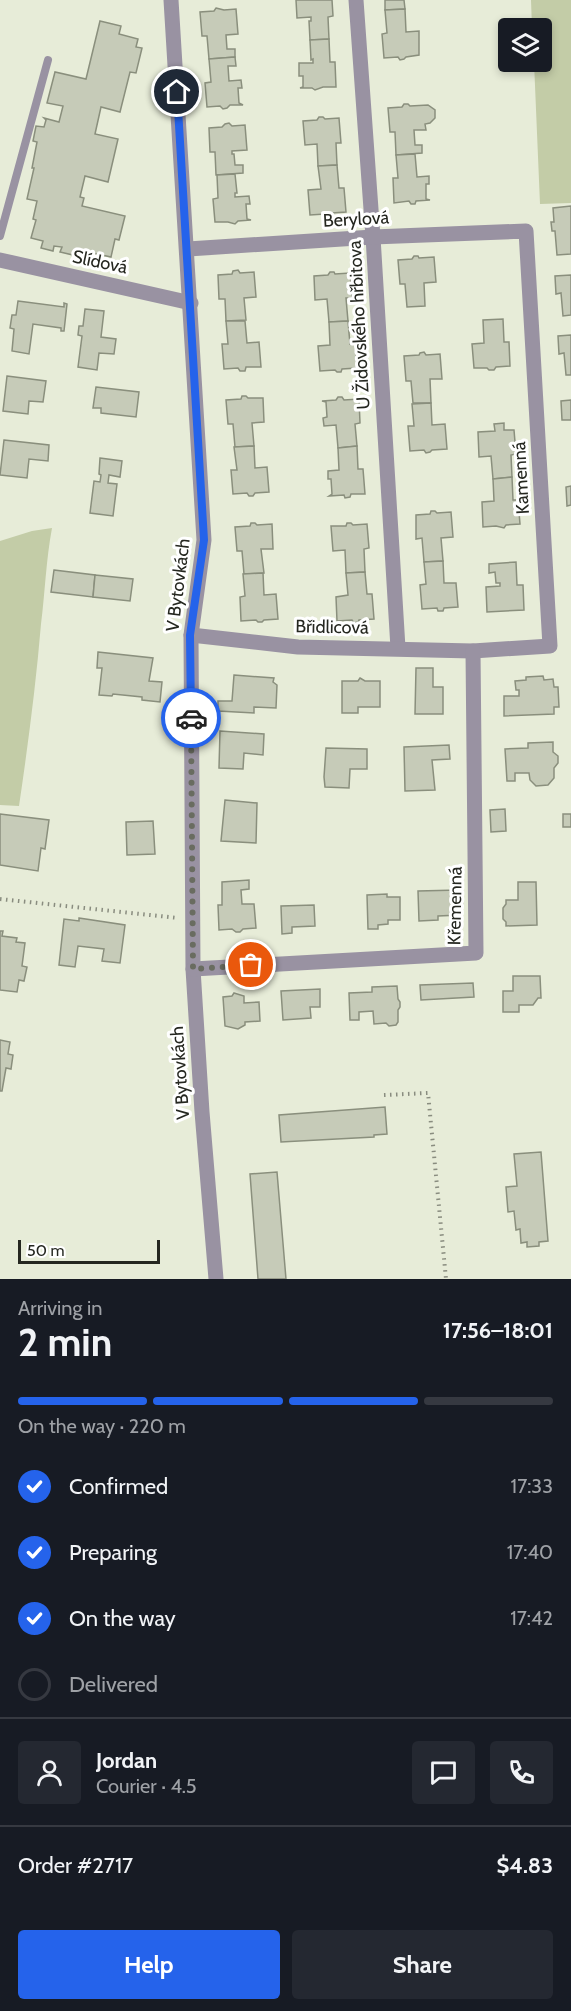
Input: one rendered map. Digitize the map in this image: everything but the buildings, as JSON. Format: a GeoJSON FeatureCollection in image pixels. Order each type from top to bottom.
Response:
{"type":"FeatureCollection","features":[{"type":"Feature","properties":{"kind":"street","name":"U Židovského hřbitova"},"geometry":{"type":"LineString","coordinates":[[356,0],[374,237],[398,648]]}},
{"type":"Feature","properties":{"kind":"street","name":"V Bytovkách"},"geometry":{"type":"LineString","coordinates":[[171,1],[188,249],[204,540],[190,635],[193,969],[216,1279]]}},
{"type":"Feature","properties":{"kind":"street","name":"Berylová"},"geometry":{"type":"LineString","coordinates":[[188,249],[374,237],[526,231]]}},
{"type":"Feature","properties":{"kind":"street","name":"Kamenná"},"geometry":{"type":"LineString","coordinates":[[473,651],[550,646],[526,231]]}},
{"type":"Feature","properties":{"kind":"street","name":"Slídová"},"geometry":{"type":"LineString","coordinates":[[0,260],[191,303]]}},
{"type":"Feature","properties":{"kind":"street","name":"Břidlicová"},"geometry":{"type":"LineString","coordinates":[[190,635],[298,647],[473,651]]}},
{"type":"Feature","properties":{"kind":"street","name":"Křemenná"},"geometry":{"type":"LineString","coordinates":[[193,969],[476,953],[473,651]]}},
{"type":"Feature","properties":{"kind":"lane"},"geometry":{"type":"LineString","coordinates":[[0,236],[48,60]]}},
{"type":"Feature","properties":{"kind":"path"},"geometry":{"type":"LineString","coordinates":[[0,898],[193,919]]}},
{"type":"Feature","properties":{"kind":"path"},"geometry":{"type":"LineString","coordinates":[[384,1095],[428,1093],[446,1279]]}},
{"type":"Feature","properties":{"kind":"green space"},"geometry":{"type":"Polygon","coordinates":[[[531,0],[571,0],[571,203],[540,204],[534,72],[552,72],[552,18],[532,18],[531,0]]]}},
{"type":"Feature","properties":{"kind":"green space"},"geometry":{"type":"Polygon","coordinates":[[[52,528],[19,806],[0,805],[0,541],[32,531],[52,528]]]}},
{"type":"Feature","properties":{"kind":"way so far"},"geometry":{"type":"LineString","coordinates":[[191,718],[193,969],[251,965]]}},
{"type":"Feature","properties":{"kind":"route"},"geometry":{"type":"LineString","coordinates":[[177,92],[204,540],[190,635],[191,718]]}}]}
